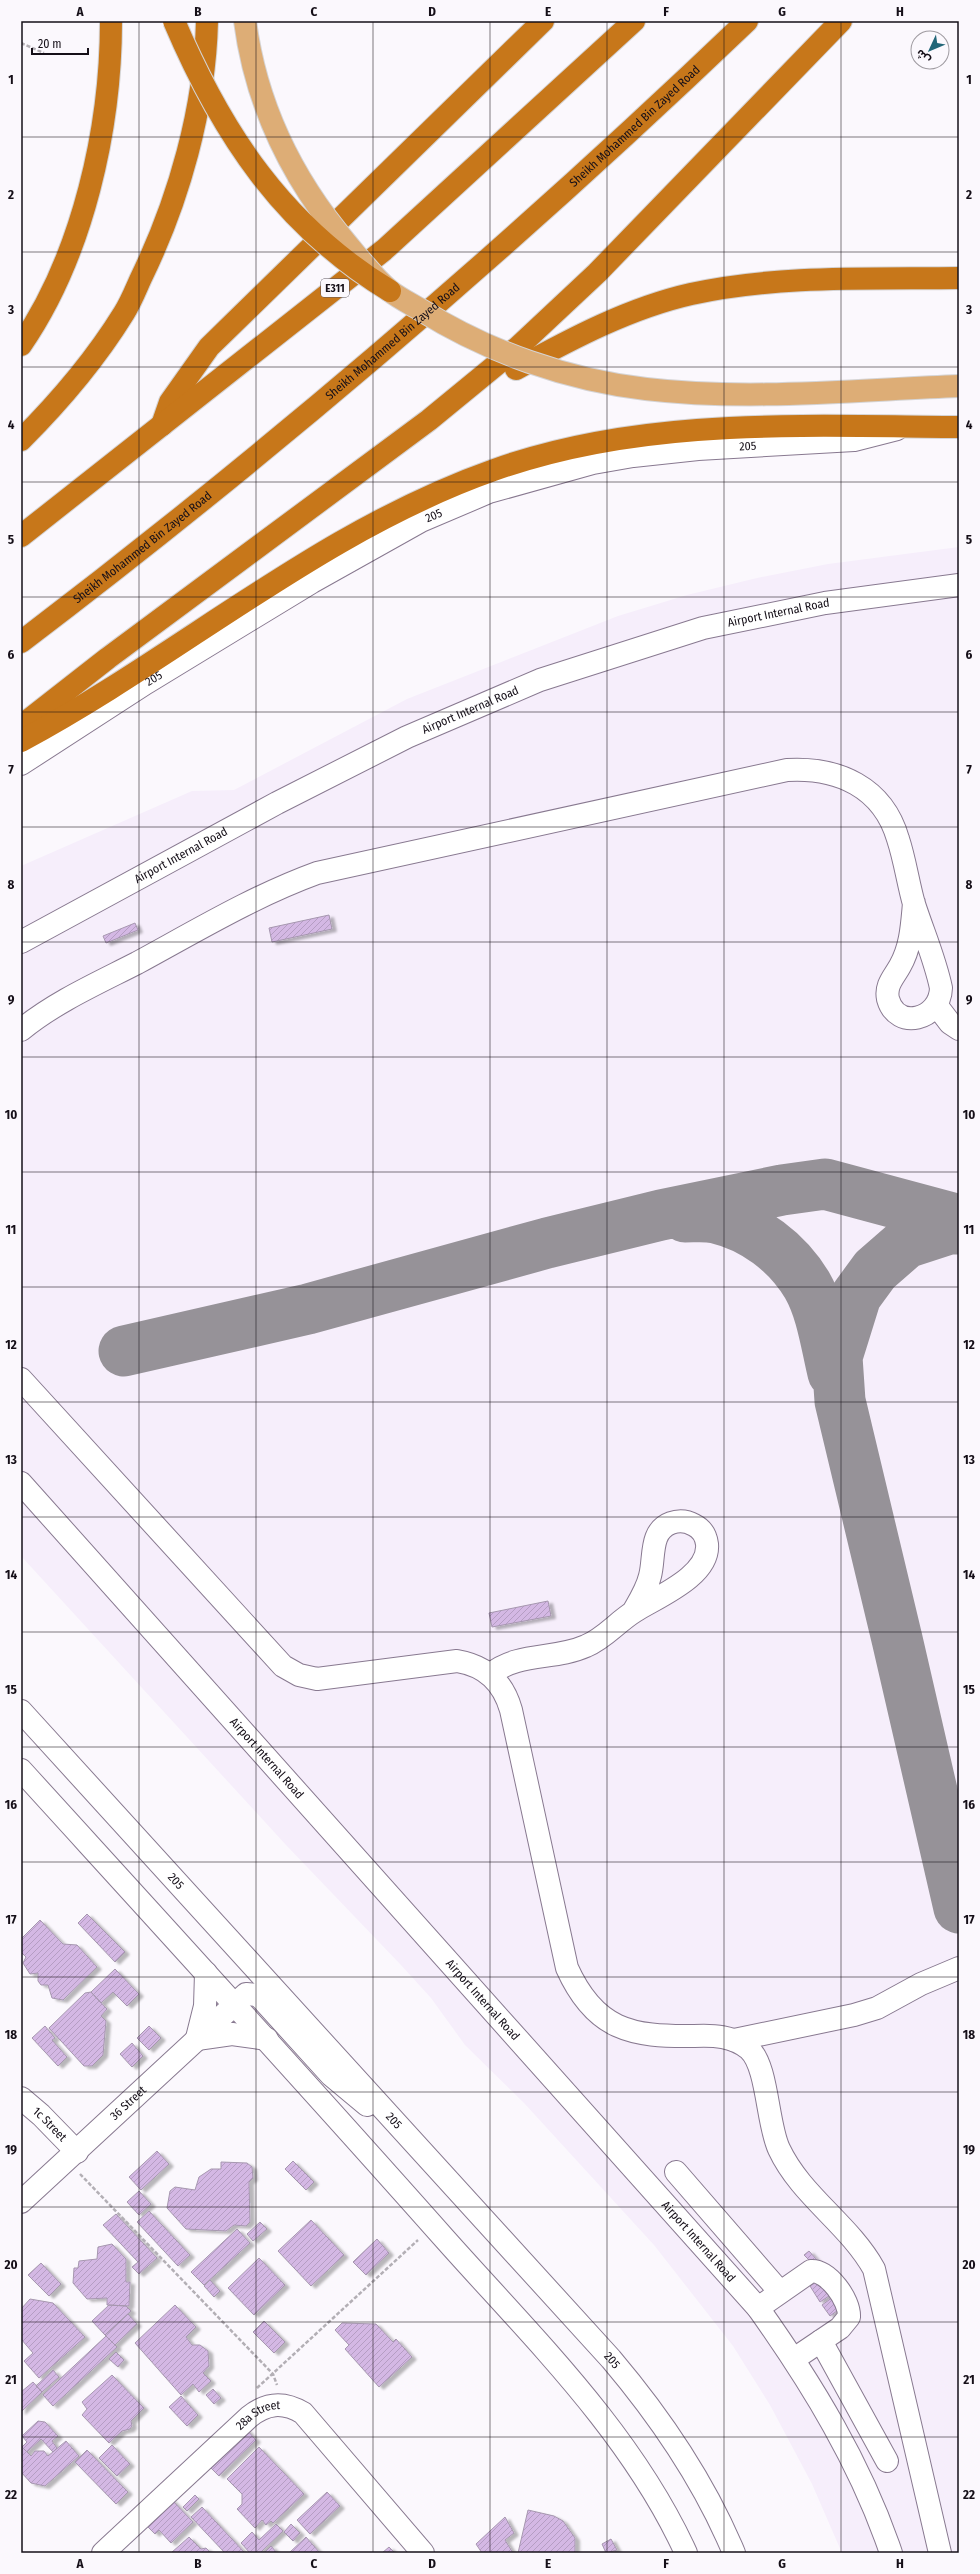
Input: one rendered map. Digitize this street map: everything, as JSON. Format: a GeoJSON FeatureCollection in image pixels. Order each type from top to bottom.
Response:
{"type":"FeatureCollection","features":[{"type":"Feature","properties":{"kind":"highway"},"geometry":{"type":"LineString","coordinates":[[25,339],[68,252],[86,200],[98,154],[107,106],[111,58],[111,21]]}},
{"type":"Feature","properties":{"kind":"highway"},"geometry":{"type":"LineString","coordinates":[[174,21],[208,94],[246,157],[317,237],[364,275],[390,291]]}},
{"type":"Feature","properties":{"kind":"highway"},"geometry":{"type":"LineString","coordinates":[[21,440],[52,409],[89,364],[125,312],[155,249],[177,187],[195,114],[206,41],[207,21]]}},
{"type":"Feature","properties":{"kind":"highway"},"geometry":{"type":"LineString","coordinates":[[160,428],[170,402],[209,347],[543,21]]}},
{"type":"Feature","properties":{"kind":"highway","name":"E311"},"geometry":{"type":"LineString","coordinates":[[21,536],[384,250],[634,21]]}},
{"type":"Feature","properties":{"kind":"highway","name":"Sheikh Mohammed Bin Zayed Road"},"geometry":{"type":"LineString","coordinates":[[21,642],[105,577],[383,350],[594,165],[747,21]]}},
{"type":"Feature","properties":{"kind":"highway"},"geometry":{"type":"LineString","coordinates":[[21,726],[108,658],[429,420],[507,357],[558,310],[841,21]]}},
{"type":"Feature","properties":{"kind":"highway"},"geometry":{"type":"LineString","coordinates":[[429,420],[495,380],[559,346],[622,316],[690,294],[762,284],[835,280],[959,278]]}},
{"type":"Feature","properties":{"kind":"highway"},"geometry":{"type":"LineString","coordinates":[[21,741],[108,691],[341,541],[422,500],[496,469],[588,444],[646,434],[707,429],[959,427]]}},
{"type":"Feature","properties":{"kind":"main road"},"geometry":{"type":"LineString","coordinates":[[245,21],[250,57],[272,127],[290,164],[330,225],[390,291],[443,323],[484,344],[534,363],[592,379],[644,389],[698,393],[753,393],[959,386]]}},
{"type":"Feature","properties":{"kind":"street","name":"205"},"geometry":{"type":"LineString","coordinates":[[21,764],[146,683],[312,582],[421,521],[489,492],[593,463],[633,456],[698,449],[854,440],[904,427]]}},
{"type":"Feature","properties":{"kind":"street","name":"Airport Internal Road"},"geometry":{"type":"LineString","coordinates":[[21,942],[277,803],[407,737],[540,680],[703,628],[825,603],[959,585]]}},
{"type":"Feature","properties":{"kind":"street"},"geometry":{"type":"LineString","coordinates":[[21,1030],[63,1002],[244,905],[289,883],[317,873],[787,770],[811,769],[834,773],[856,783],[875,798],[889,817],[898,838],[914,904],[939,977],[941,998],[937,1006],[928,1015],[911,1018],[894,1010],[888,1000],[888,988],[909,944],[914,904]]}},
{"type":"Feature","properties":{"kind":"street"},"geometry":{"type":"LineString","coordinates":[[937,1006],[950,1023],[959,1029]]}},
{"type":"Feature","properties":{"kind":"street"},"geometry":{"type":"LineString","coordinates":[[21,1379],[283,1666],[299,1675],[317,1679],[457,1660],[479,1666],[491,1674],[502,1686],[511,1710],[567,1968],[575,1987],[587,2003],[602,2016],[619,2027],[638,2033],[658,2036],[714,2035],[734,2040],[750,2050],[757,2062],[772,2132],[787,2164],[854,2240],[874,2269],[940,2553]]}},
{"type":"Feature","properties":{"kind":"street","name":"Airport Internal Road"},"geometry":{"type":"LineString","coordinates":[[21,1483],[758,2308],[794,2359],[822,2403],[852,2458],[891,2553]]}},
{"type":"Feature","properties":{"kind":"street"},"geometry":{"type":"LineString","coordinates":[[491,1674],[514,1661],[571,1651],[585,1646],[607,1634],[633,1612]]}},
{"type":"Feature","properties":{"kind":"street","name":"205"},"geometry":{"type":"LineString","coordinates":[[21,1711],[396,2121],[638,2390],[690,2465],[711,2503],[734,2553]]}},
{"type":"Feature","properties":{"kind":"street"},"geometry":{"type":"LineString","coordinates":[[21,1770],[267,2039],[605,2423],[658,2499],[686,2553]]}},
{"type":"Feature","properties":{"kind":"street"},"geometry":{"type":"LineString","coordinates":[[734,2040],[854,2015],[877,2008],[921,1984],[959,1968]]}},
{"type":"Feature","properties":{"kind":"street"},"geometry":{"type":"LineString","coordinates":[[206,1973],[205,2006],[196,2039],[232,2034],[267,2039]]}},
{"type":"Feature","properties":{"kind":"street","name":"36 Street"},"geometry":{"type":"LineString","coordinates":[[21,2202],[72,2157],[234,2003],[246,1994],[257,1995],[345,2089],[361,2101],[396,2121]]}},
{"type":"Feature","properties":{"kind":"street","name":"1c Street"},"geometry":{"type":"LineString","coordinates":[[21,2099],[41,2114],[72,2157]]}},
{"type":"Feature","properties":{"kind":"street"},"geometry":{"type":"LineString","coordinates":[[676,2172],[780,2292]]}},
{"type":"Feature","properties":{"kind":"street"},"geometry":{"type":"LineString","coordinates":[[758,2308],[811,2271],[817,2270],[828,2276],[847,2304],[849,2317],[846,2323],[794,2359]]}},
{"type":"Feature","properties":{"kind":"street"},"geometry":{"type":"LineString","coordinates":[[820,2341],[887,2461]]}},
{"type":"Feature","properties":{"kind":"street","name":"28a Street"},"geometry":{"type":"LineString","coordinates":[[103,2553],[258,2409],[271,2405],[283,2405],[293,2408],[310,2420],[423,2553]]}},
{"type":"Feature","properties":{"kind":"path"},"geometry":{"type":"LineString","coordinates":[[21,43],[44,53]]}},
{"type":"Feature","properties":{"kind":"path"},"geometry":{"type":"LineString","coordinates":[[72,2157],[273,2374],[283,2405]]}},
{"type":"Feature","properties":{"kind":"path"},"geometry":{"type":"LineString","coordinates":[[255,2389],[433,2226]]}},
{"type":"Feature","properties":{"kind":"shaded area"},"geometry":{"type":"Polygon","coordinates":[[[959,547],[959,2553],[842,2553],[812,2484],[770,2405],[733,2346],[654,2245],[524,2103],[465,2045],[431,1998],[286,1845],[21,1556],[21,866],[192,791],[234,790],[407,699],[618,616],[687,595],[757,578],[828,564],[959,547]]]}},
{"type":"Feature","properties":{"kind":"building"},"geometry":{"type":"Polygon","coordinates":[[[329,915],[332,929],[272,942],[269,928],[329,915]]]}},
{"type":"Feature","properties":{"kind":"building"},"geometry":{"type":"Polygon","coordinates":[[[135,923],[138,930],[106,943],[103,936],[135,923]]]}},
{"type":"Feature","properties":{"kind":"building"},"geometry":{"type":"Polygon","coordinates":[[[548,1601],[551,1616],[492,1627],[489,1613],[548,1601]]]}},
{"type":"Feature","properties":{"kind":"building"},"geometry":{"type":"Polygon","coordinates":[[[87,1914],[125,1952],[115,1962],[78,1923],[87,1914]]]}},
{"type":"Feature","properties":{"kind":"building"},"geometry":{"type":"Polygon","coordinates":[[[40,1920],[63,1944],[77,1945],[97,1967],[63,2000],[52,1998],[48,1985],[41,1985],[38,1981],[38,1973],[30,1974],[23,1963],[26,1957],[21,1952],[21,1939],[40,1920]]]}},
{"type":"Feature","properties":{"kind":"building"},"geometry":{"type":"Polygon","coordinates":[[[115,1969],[139,1994],[127,2006],[113,1992],[101,2003],[91,1992],[115,1969]]]}},
{"type":"Feature","properties":{"kind":"building"},"geometry":{"type":"Polygon","coordinates":[[[91,1992],[107,2009],[101,2016],[106,2021],[103,2055],[92,2066],[84,2066],[49,2028],[85,1993],[91,1992]]]}},
{"type":"Feature","properties":{"kind":"building"},"geometry":{"type":"Polygon","coordinates":[[[45,2026],[55,2038],[52,2040],[67,2057],[58,2066],[32,2038],[45,2026]]]}},
{"type":"Feature","properties":{"kind":"building"},"geometry":{"type":"Polygon","coordinates":[[[149,2026],[161,2038],[149,2050],[137,2038],[149,2026]]]}},
{"type":"Feature","properties":{"kind":"building"},"geometry":{"type":"Polygon","coordinates":[[[132,2043],[143,2056],[132,2067],[120,2054],[132,2043]]]}},
{"type":"Feature","properties":{"kind":"building"},"geometry":{"type":"Polygon","coordinates":[[[157,2151],[169,2164],[141,2190],[129,2177],[157,2151]]]}},
{"type":"Feature","properties":{"kind":"building"},"geometry":{"type":"Polygon","coordinates":[[[293,2161],[314,2182],[306,2190],[285,2169],[293,2161]]]}},
{"type":"Feature","properties":{"kind":"building"},"geometry":{"type":"Polygon","coordinates":[[[221,2162],[247,2163],[252,2167],[253,2178],[249,2182],[250,2222],[246,2226],[234,2225],[226,2231],[186,2229],[167,2208],[170,2191],[175,2187],[195,2190],[199,2177],[211,2169],[221,2169],[221,2162]]]}},
{"type":"Feature","properties":{"kind":"building"},"geometry":{"type":"Polygon","coordinates":[[[139,2191],[151,2204],[139,2215],[127,2202],[139,2191]]]}},
{"type":"Feature","properties":{"kind":"building"},"geometry":{"type":"Polygon","coordinates":[[[149,2211],[190,2255],[178,2266],[137,2222],[149,2211]]]}},
{"type":"Feature","properties":{"kind":"building"},"geometry":{"type":"Polygon","coordinates":[[[116,2214],[157,2258],[139,2274],[132,2267],[138,2262],[103,2225],[116,2214]]]}},
{"type":"Feature","properties":{"kind":"building"},"geometry":{"type":"Polygon","coordinates":[[[311,2220],[344,2255],[311,2286],[278,2251],[311,2220]]]}},
{"type":"Feature","properties":{"kind":"building"},"geometry":{"type":"Polygon","coordinates":[[[260,2222],[267,2229],[253,2241],[247,2234],[260,2222]]]}},
{"type":"Feature","properties":{"kind":"building"},"geometry":{"type":"Polygon","coordinates":[[[237,2229],[250,2243],[204,2285],[191,2272],[237,2229]]]}},
{"type":"Feature","properties":{"kind":"building"},"geometry":{"type":"Polygon","coordinates":[[[377,2239],[389,2253],[366,2275],[353,2262],[377,2239]]]}},
{"type":"Feature","properties":{"kind":"building"},"geometry":{"type":"Polygon","coordinates":[[[112,2244],[126,2259],[126,2282],[130,2282],[129,2306],[107,2305],[107,2298],[87,2299],[73,2283],[74,2268],[78,2268],[79,2261],[97,2259],[98,2247],[112,2244]]]}},
{"type":"Feature","properties":{"kind":"building"},"geometry":{"type":"Polygon","coordinates":[[[809,2251],[817,2260],[813,2264],[804,2255],[809,2251]]]}},
{"type":"Feature","properties":{"kind":"building"},"geometry":{"type":"Polygon","coordinates":[[[259,2258],[285,2285],[254,2315],[228,2288],[259,2258]]]}},
{"type":"Feature","properties":{"kind":"building"},"geometry":{"type":"Polygon","coordinates":[[[41,2263],[61,2284],[49,2296],[28,2275],[41,2263]]]}},
{"type":"Feature","properties":{"kind":"building"},"geometry":{"type":"Polygon","coordinates":[[[821,2279],[832,2294],[820,2302],[810,2286],[821,2279]]]}},
{"type":"Feature","properties":{"kind":"building"},"geometry":{"type":"Polygon","coordinates":[[[210,2280],[220,2291],[214,2297],[204,2286],[210,2280]]]}},
{"type":"Feature","properties":{"kind":"building"},"geometry":{"type":"Polygon","coordinates":[[[833,2297],[841,2308],[830,2316],[822,2305],[833,2297]]]}},
{"type":"Feature","properties":{"kind":"building"},"geometry":{"type":"Polygon","coordinates":[[[30,2299],[53,2303],[85,2337],[39,2378],[24,2361],[33,2353],[21,2339],[21,2309],[30,2299]]]}},
{"type":"Feature","properties":{"kind":"building"},"geometry":{"type":"Polygon","coordinates":[[[109,2305],[126,2306],[131,2311],[105,2335],[92,2321],[109,2305]]]}},
{"type":"Feature","properties":{"kind":"building"},"geometry":{"type":"Polygon","coordinates":[[[175,2305],[196,2327],[186,2337],[192,2345],[200,2345],[208,2351],[209,2366],[203,2373],[211,2381],[199,2392],[193,2384],[181,2395],[135,2343],[175,2305]]]}},
{"type":"Feature","properties":{"kind":"building"},"geometry":{"type":"Polygon","coordinates":[[[128,2314],[137,2324],[115,2345],[105,2335],[128,2314]]]}},
{"type":"Feature","properties":{"kind":"building"},"geometry":{"type":"Polygon","coordinates":[[[264,2321],[285,2342],[274,2353],[253,2332],[264,2321]]]}},
{"type":"Feature","properties":{"kind":"building"},"geometry":{"type":"Polygon","coordinates":[[[342,2323],[376,2324],[393,2342],[396,2339],[412,2357],[379,2387],[345,2349],[349,2345],[335,2330],[342,2323]]]}},
{"type":"Feature","properties":{"kind":"building"},"geometry":{"type":"Polygon","coordinates":[[[106,2336],[117,2347],[53,2406],[43,2395],[106,2336]]]}},
{"type":"Feature","properties":{"kind":"building"},"geometry":{"type":"Polygon","coordinates":[[[116,2352],[124,2360],[118,2367],[109,2359],[116,2352]]]}},
{"type":"Feature","properties":{"kind":"building"},"geometry":{"type":"Polygon","coordinates":[[[53,2370],[59,2377],[42,2392],[36,2386],[53,2370]]]}},
{"type":"Feature","properties":{"kind":"building"},"geometry":{"type":"Polygon","coordinates":[[[112,2375],[144,2408],[131,2421],[132,2426],[130,2429],[122,2431],[109,2443],[82,2415],[87,2409],[82,2402],[112,2375]]]}},
{"type":"Feature","properties":{"kind":"building"},"geometry":{"type":"Polygon","coordinates":[[[33,2382],[42,2392],[21,2412],[21,2392],[33,2382]]]}},
{"type":"Feature","properties":{"kind":"building"},"geometry":{"type":"Polygon","coordinates":[[[213,2389],[221,2398],[214,2404],[206,2395],[213,2389]]]}},
{"type":"Feature","properties":{"kind":"building"},"geometry":{"type":"Polygon","coordinates":[[[181,2396],[198,2415],[187,2426],[169,2407],[181,2396]]]}},
{"type":"Feature","properties":{"kind":"building"},"geometry":{"type":"Polygon","coordinates":[[[38,2421],[45,2422],[58,2436],[52,2441],[57,2448],[53,2452],[41,2439],[27,2452],[22,2447],[27,2442],[22,2436],[38,2421]]]}},
{"type":"Feature","properties":{"kind":"building"},"geometry":{"type":"Polygon","coordinates":[[[246,2429],[256,2440],[219,2476],[208,2465],[246,2429]]]}},
{"type":"Feature","properties":{"kind":"building"},"geometry":{"type":"Polygon","coordinates":[[[66,2441],[79,2456],[45,2486],[31,2483],[21,2472],[21,2446],[31,2456],[35,2451],[44,2451],[48,2456],[66,2441]]]}},
{"type":"Feature","properties":{"kind":"building"},"geometry":{"type":"Polygon","coordinates":[[[112,2445],[130,2464],[117,2476],[99,2458],[112,2445]]]}},
{"type":"Feature","properties":{"kind":"building"},"geometry":{"type":"Polygon","coordinates":[[[259,2447],[304,2494],[273,2523],[271,2521],[266,2525],[262,2520],[255,2528],[237,2509],[242,2504],[242,2494],[227,2479],[259,2447]]]}},
{"type":"Feature","properties":{"kind":"building"},"geometry":{"type":"Polygon","coordinates":[[[87,2450],[128,2492],[116,2504],[75,2462],[87,2450]]]}},
{"type":"Feature","properties":{"kind":"building"},"geometry":{"type":"Polygon","coordinates":[[[327,2492],[340,2506],[310,2534],[297,2520],[327,2492]]]}},
{"type":"Feature","properties":{"kind":"building"},"geometry":{"type":"Polygon","coordinates":[[[195,2495],[199,2499],[187,2511],[183,2507],[195,2495]]]}},
{"type":"Feature","properties":{"kind":"building"},"geometry":{"type":"Polygon","coordinates":[[[171,2499],[193,2522],[171,2543],[159,2530],[155,2534],[145,2524],[171,2499]]]}},
{"type":"Feature","properties":{"kind":"building"},"geometry":{"type":"Polygon","coordinates":[[[202,2507],[245,2553],[225,2553],[191,2517],[202,2507]]]}},
{"type":"Feature","properties":{"kind":"building"},"geometry":{"type":"Polygon","coordinates":[[[528,2510],[554,2516],[563,2521],[575,2538],[575,2553],[518,2553],[528,2510]]]}},
{"type":"Feature","properties":{"kind":"building"},"geometry":{"type":"Polygon","coordinates":[[[505,2517],[514,2533],[505,2540],[513,2553],[482,2553],[476,2544],[505,2517]]]}},
{"type":"Feature","properties":{"kind":"building"},"geometry":{"type":"Polygon","coordinates":[[[276,2524],[283,2531],[260,2553],[250,2553],[241,2543],[252,2532],[259,2540],[276,2524]]]}},
{"type":"Feature","properties":{"kind":"building"},"geometry":{"type":"Polygon","coordinates":[[[291,2524],[300,2533],[293,2541],[284,2532],[291,2524]]]}},
{"type":"Feature","properties":{"kind":"building"},"geometry":{"type":"Polygon","coordinates":[[[189,2537],[201,2549],[206,2548],[211,2553],[171,2553],[189,2537]]]}},
{"type":"Feature","properties":{"kind":"building"},"geometry":{"type":"Polygon","coordinates":[[[306,2537],[320,2553],[289,2553],[306,2537]]]}},
{"type":"Feature","properties":{"kind":"building"},"geometry":{"type":"Polygon","coordinates":[[[611,2539],[617,2550],[606,2553],[602,2544],[611,2539]]]}},
{"type":"Feature","properties":{"kind":"building"},"geometry":{"type":"Polygon","coordinates":[[[271,2546],[277,2553],[264,2553],[271,2546]]]}},
{"type":"Feature","properties":{"kind":"building"},"geometry":{"type":"Polygon","coordinates":[[[389,2547],[395,2553],[382,2553],[389,2547]]]}},
{"type":"Feature","properties":{"kind":"taxiway"},"geometry":{"type":"LineString","coordinates":[[124,1351],[308,1309],[547,1243],[661,1215],[782,1190],[825,1184],[959,1220]]}},
{"type":"Feature","properties":{"kind":"taxiway"},"geometry":{"type":"LineString","coordinates":[[685,1217],[716,1218],[730,1222],[756,1234],[768,1242],[790,1262],[799,1273],[812,1295],[823,1328],[833,1373]]}},
{"type":"Feature","properties":{"kind":"taxiway"},"geometry":{"type":"LineString","coordinates":[[959,1229],[949,1229],[906,1243],[875,1270],[856,1296],[837,1357],[840,1401],[959,1908]]}}]}
